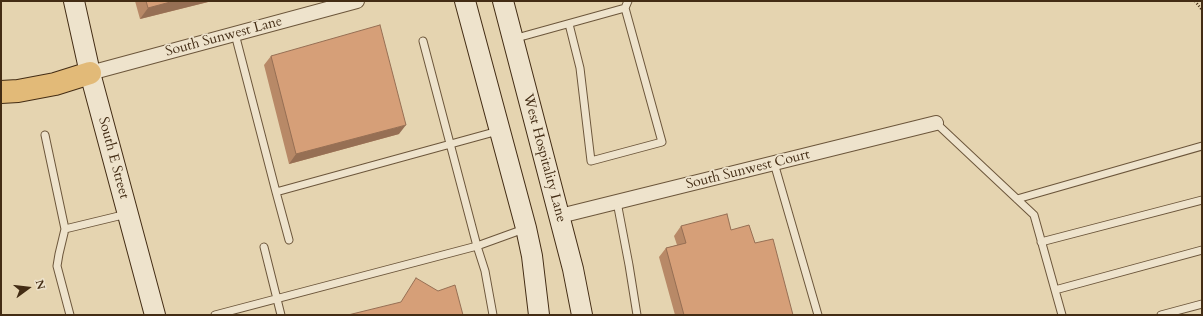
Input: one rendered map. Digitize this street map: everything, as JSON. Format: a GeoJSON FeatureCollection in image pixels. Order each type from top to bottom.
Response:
{"type":"FeatureCollection","features":[{"type":"Feature","properties":{"kind":"highway"},"geometry":{"type":"LineString","coordinates":[[1,92],[18,91],[55,84],[90,73]]}},
{"type":"Feature","properties":{"kind":"main road","name":"South E Street"},"geometry":{"type":"LineString","coordinates":[[74,1],[90,73],[155,315]]}},
{"type":"Feature","properties":{"kind":"main road"},"geometry":{"type":"LineString","coordinates":[[465,1],[526,228],[532,256],[539,315]]}},
{"type":"Feature","properties":{"kind":"main road","name":"West Hospitality Lane"},"geometry":{"type":"LineString","coordinates":[[503,1],[560,216],[582,315]]}},
{"type":"Feature","properties":{"kind":"street","name":"South Sunwest Lane"},"geometry":{"type":"LineString","coordinates":[[90,73],[235,34],[324,5],[357,1]]}},
{"type":"Feature","properties":{"kind":"street","name":"South Sunwest Court"},"geometry":{"type":"LineString","coordinates":[[560,216],[936,123]]}},
{"type":"Feature","properties":{"kind":"lane"},"geometry":{"type":"LineString","coordinates":[[513,39],[568,24],[627,4],[662,142],[591,161],[580,68],[568,24]]}},
{"type":"Feature","properties":{"kind":"lane"},"geometry":{"type":"LineString","coordinates":[[235,34],[289,240]]}},
{"type":"Feature","properties":{"kind":"lane"},"geometry":{"type":"LineString","coordinates":[[423,41],[449,144],[485,271],[493,315]]}},
{"type":"Feature","properties":{"kind":"lane"},"geometry":{"type":"LineString","coordinates":[[936,123],[1034,215],[1062,315]]}},
{"type":"Feature","properties":{"kind":"lane"},"geometry":{"type":"LineString","coordinates":[[276,192],[500,130]]}},
{"type":"Feature","properties":{"kind":"lane"},"geometry":{"type":"LineString","coordinates":[[45,135],[65,229],[59,254],[58,266],[70,315]]}},
{"type":"Feature","properties":{"kind":"lane"},"geometry":{"type":"LineString","coordinates":[[1016,198],[1202,146]]}},
{"type":"Feature","properties":{"kind":"lane"},"geometry":{"type":"LineString","coordinates":[[774,163],[818,315]]}},
{"type":"Feature","properties":{"kind":"lane"},"geometry":{"type":"LineString","coordinates":[[1041,242],[1202,200]]}},
{"type":"Feature","properties":{"kind":"lane"},"geometry":{"type":"LineString","coordinates":[[617,202],[629,265],[636,315]]}},
{"type":"Feature","properties":{"kind":"lane"},"geometry":{"type":"LineString","coordinates":[[65,229],[128,214]]}},
{"type":"Feature","properties":{"kind":"lane"},"geometry":{"type":"LineString","coordinates":[[215,315],[230,313],[277,299],[477,246],[526,228]]}},
{"type":"Feature","properties":{"kind":"lane"},"geometry":{"type":"LineString","coordinates":[[264,247],[281,315]]}},
{"type":"Feature","properties":{"kind":"lane"},"geometry":{"type":"LineString","coordinates":[[1055,290],[1202,250]]}},
{"type":"Feature","properties":{"kind":"lane"},"geometry":{"type":"LineString","coordinates":[[1161,315],[1202,304]]}},
{"type":"Feature","properties":{"kind":"path"},"geometry":{"type":"LineString","coordinates":[[1195,1],[1202,10]]}},
{"type":"Feature","properties":{"kind":"building"},"geometry":{"type":"Polygon","coordinates":[[[146,1],[174,1],[148,8],[146,1]]]}},
{"type":"Feature","properties":{"kind":"building"},"geometry":{"type":"Polygon","coordinates":[[[380,25],[406,125],[296,154],[271,56],[380,25]]]}},
{"type":"Feature","properties":{"kind":"building"},"geometry":{"type":"Polygon","coordinates":[[[727,214],[731,230],[749,225],[755,243],[773,239],[793,315],[684,315],[666,248],[686,243],[681,226],[727,214]]]}},
{"type":"Feature","properties":{"kind":"building"},"geometry":{"type":"Polygon","coordinates":[[[416,278],[438,291],[455,285],[463,315],[348,315],[401,302],[416,278]]]}}]}
